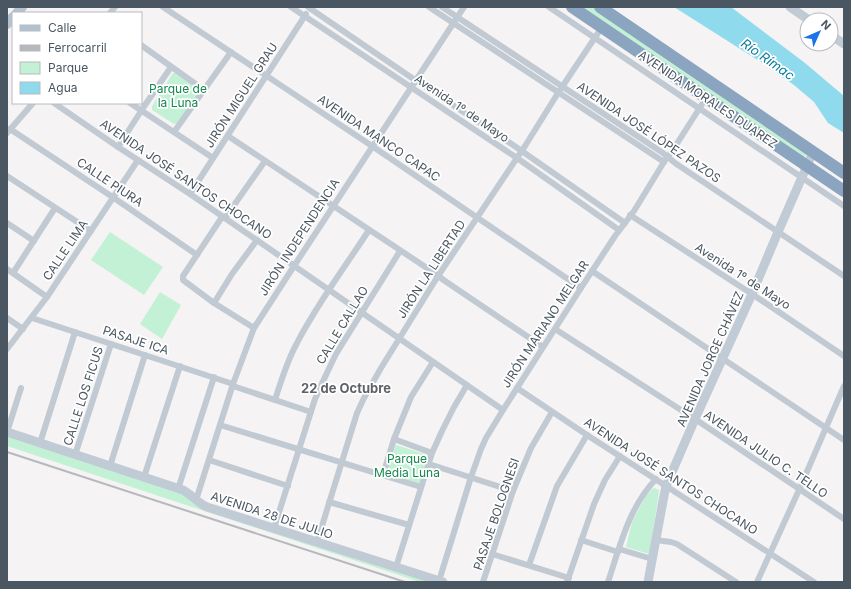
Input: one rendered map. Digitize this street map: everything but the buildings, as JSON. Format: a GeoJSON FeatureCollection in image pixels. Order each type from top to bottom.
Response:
{"type":"FeatureCollection","features":[{"type":"Feature","properties":{"kind":"highway","name":"AVENIDA MORALES DUAREZ"},"geometry":{"type":"LineString","coordinates":[[572,7],[844,191]]}},
{"type":"Feature","properties":{"kind":"highway","name":"AVENIDA MORALES DUAREZ"},"geometry":{"type":"LineString","coordinates":[[600,7],[844,173]]}},
{"type":"Feature","properties":{"kind":"street","name":"AVENIDA MANCO CAPAC"},"geometry":{"type":"LineString","coordinates":[[163,7],[478,217],[581,288]]}},
{"type":"Feature","properties":{"kind":"street","name":"Avenida 1º de Mayo"},"geometry":{"type":"LineString","coordinates":[[291,7],[517,158],[619,230]]}},
{"type":"Feature","properties":{"kind":"street","name":"AVENIDA JOSÉ LÓPEZ PAZOS"},"geometry":{"type":"LineString","coordinates":[[429,7],[674,163],[844,276]]}},
{"type":"Feature","properties":{"kind":"street","name":"AVENIDA JOSÉ LÓPEZ PAZOS"},"geometry":{"type":"LineString","coordinates":[[442,7],[560,90]]}},
{"type":"Feature","properties":{"kind":"street","name":"JIRÓN INDEPENDENCIA"},"geometry":{"type":"LineString","coordinates":[[196,500],[233,385],[254,328],[410,87],[464,7]]}},
{"type":"Feature","properties":{"kind":"street"},"geometry":{"type":"LineString","coordinates":[[549,7],[844,206]]}},
{"type":"Feature","properties":{"kind":"street"},"geometry":{"type":"LineString","coordinates":[[790,7],[799,13]]}},
{"type":"Feature","properties":{"kind":"street","name":"Avenida 1º de Mayo"},"geometry":{"type":"LineString","coordinates":[[310,8],[625,223]]}},
{"type":"Feature","properties":{"kind":"street","name":"JIRÓN MIGUEL GRAU"},"geometry":{"type":"LineString","coordinates":[[190,194],[310,8]]}},
{"type":"Feature","properties":{"kind":"street","name":"JIRÓN LA LIBERTAD"},"geometry":{"type":"LineString","coordinates":[[317,542],[364,398],[438,276],[602,28]]}},
{"type":"Feature","properties":{"kind":"street"},"geometry":{"type":"LineString","coordinates":[[142,47],[204,90]]}},
{"type":"Feature","properties":{"kind":"street"},"geometry":{"type":"LineString","coordinates":[[174,132],[231,52]]}},
{"type":"Feature","properties":{"kind":"street"},"geometry":{"type":"LineString","coordinates":[[118,147],[171,67]]}},
{"type":"Feature","properties":{"kind":"street","name":"JIRÓN MARIANO MELGAR"},"geometry":{"type":"LineString","coordinates":[[441,581],[471,477],[486,438],[592,271],[706,98]]}},
{"type":"Feature","properties":{"kind":"street"},"geometry":{"type":"LineString","coordinates":[[8,131],[32,104]]}},
{"type":"Feature","properties":{"kind":"street","name":"AVENIDA JOSÉ SANTOS CHOCANO"},"geometry":{"type":"LineString","coordinates":[[55,104],[190,194],[503,410]]}},
{"type":"Feature","properties":{"kind":"street"},"geometry":{"type":"LineString","coordinates":[[131,104],[213,158]]}},
{"type":"Feature","properties":{"kind":"street","name":"CALLE PIURA"},"geometry":{"type":"LineString","coordinates":[[8,131],[114,198],[197,255]]}},
{"type":"Feature","properties":{"kind":"street"},"geometry":{"type":"LineString","coordinates":[[228,136],[543,347]]}},
{"type":"Feature","properties":{"kind":"street","name":"AVENIDA JORGE CHÁVEZ"},"geometry":{"type":"LineString","coordinates":[[648,582],[666,486],[752,294],[813,152]]}},
{"type":"Feature","properties":{"kind":"street","name":"CALLE LIMA"},"geometry":{"type":"LineString","coordinates":[[7,349],[47,297],[138,160]]}},
{"type":"Feature","properties":{"kind":"street"},"geometry":{"type":"LineString","coordinates":[[254,328],[214,303],[182,280],[183,276],[197,255],[265,161]]}},
{"type":"Feature","properties":{"kind":"street"},"geometry":{"type":"LineString","coordinates":[[7,176],[91,231]]}},
{"type":"Feature","properties":{"kind":"street"},"geometry":{"type":"LineString","coordinates":[[13,273],[55,208]]}},
{"type":"Feature","properties":{"kind":"street","name":"Avenida 1º de Mayo"},"geometry":{"type":"LineString","coordinates":[[630,215],[844,356]]}},
{"type":"Feature","properties":{"kind":"street"},"geometry":{"type":"LineString","coordinates":[[7,223],[34,241]]}},
{"type":"Feature","properties":{"kind":"street"},"geometry":{"type":"LineString","coordinates":[[275,400],[285,370],[297,343],[329,290],[369,230]]}},
{"type":"Feature","properties":{"kind":"street"},"geometry":{"type":"LineString","coordinates":[[214,303],[232,274],[257,240]]}},
{"type":"Feature","properties":{"kind":"street","name":"CALLE CALLAO"},"geometry":{"type":"LineString","coordinates":[[274,528],[315,399],[325,377],[336,354],[400,251]]}},
{"type":"Feature","properties":{"kind":"street"},"geometry":{"type":"LineString","coordinates":[[7,269],[47,297]]}},
{"type":"Feature","properties":{"kind":"street"},"geometry":{"type":"LineString","coordinates":[[592,271],[844,440]]}},
{"type":"Feature","properties":{"kind":"street"},"geometry":{"type":"LineString","coordinates":[[7,318],[23,329]]}},
{"type":"Feature","properties":{"kind":"street","name":"PASAJE ICA"},"geometry":{"type":"LineString","coordinates":[[32,318],[214,377],[311,412]]}},
{"type":"Feature","properties":{"kind":"street","name":"AVENIDA JULIO C. TELLO"},"geometry":{"type":"LineString","coordinates":[[555,329],[695,420],[844,520]]}},
{"type":"Feature","properties":{"kind":"street"},"geometry":{"type":"LineString","coordinates":[[40,443],[75,332]]}},
{"type":"Feature","properties":{"kind":"street","name":"CALLE LOS FICUS"},"geometry":{"type":"LineString","coordinates":[[75,454],[111,344]]}},
{"type":"Feature","properties":{"kind":"street"},"geometry":{"type":"LineString","coordinates":[[110,466],[145,355]]}},
{"type":"Feature","properties":{"kind":"street"},"geometry":{"type":"LineString","coordinates":[[383,475],[394,440],[411,396],[433,362]]}},
{"type":"Feature","properties":{"kind":"street"},"geometry":{"type":"LineString","coordinates":[[144,477],[180,366]]}},
{"type":"Feature","properties":{"kind":"street"},"geometry":{"type":"LineString","coordinates":[[178,489],[214,377]]}},
{"type":"Feature","properties":{"kind":"street"},"geometry":{"type":"LineString","coordinates":[[396,567],[432,453],[448,419],[467,385]]}},
{"type":"Feature","properties":{"kind":"street"},"geometry":{"type":"LineString","coordinates":[[757,582],[844,386]]}},
{"type":"Feature","properties":{"kind":"street"},"geometry":{"type":"LineString","coordinates":[[7,432],[21,388]]}},
{"type":"Feature","properties":{"kind":"street","name":"AVENIDA JOSÉ SANTOS CHOCANO"},"geometry":{"type":"LineString","coordinates":[[517,388],[814,582]]}},
{"type":"Feature","properties":{"kind":"street","name":"PASAJE BOLOGNESI"},"geometry":{"type":"LineString","coordinates":[[484,582],[513,491],[531,448],[552,412]]}},
{"type":"Feature","properties":{"kind":"street"},"geometry":{"type":"LineString","coordinates":[[220,425],[421,487]]}},
{"type":"Feature","properties":{"kind":"street","name":"AVENIDA 28 DE JULIO"},"geometry":{"type":"LineString","coordinates":[[7,432],[187,492],[207,507],[441,581]]}},
{"type":"Feature","properties":{"kind":"street"},"geometry":{"type":"LineString","coordinates":[[529,565],[557,486],[587,435]]}},
{"type":"Feature","properties":{"kind":"street"},"geometry":{"type":"LineString","coordinates":[[394,440],[432,453]]}},
{"type":"Feature","properties":{"kind":"street"},"geometry":{"type":"LineString","coordinates":[[492,554],[529,565],[568,580],[599,492],[620,456]]}},
{"type":"Feature","properties":{"kind":"street"},"geometry":{"type":"LineString","coordinates":[[209,460],[288,486]]}},
{"type":"Feature","properties":{"kind":"street"},"geometry":{"type":"LineString","coordinates":[[429,464],[513,491]]}},
{"type":"Feature","properties":{"kind":"street"},"geometry":{"type":"LineString","coordinates":[[608,582],[618,550],[635,506],[644,492],[656,479]]}},
{"type":"Feature","properties":{"kind":"street"},"geometry":{"type":"LineString","coordinates":[[329,502],[409,525]]}},
{"type":"Feature","properties":{"kind":"street"},"geometry":{"type":"LineString","coordinates":[[582,540],[652,559]]}},
{"type":"Feature","properties":{"kind":"street"},"geometry":{"type":"LineString","coordinates":[[655,540],[677,544],[736,582]]}},
{"type":"Feature","properties":{"kind":"green space"},"geometry":{"type":"Polygon","coordinates":[[[578,7],[592,7],[806,150],[807,154],[803,159],[578,7]]]}},
{"type":"Feature","properties":{"kind":"green space","name":"Parque de la Luna"},"geometry":{"type":"Polygon","coordinates":[[[173,73],[177,73],[199,88],[200,91],[178,123],[174,124],[152,110],[152,106],[173,73]]]}},
{"type":"Feature","properties":{"kind":"green space"},"geometry":{"type":"Polygon","coordinates":[[[110,232],[163,267],[144,295],[91,260],[110,232]]]}},
{"type":"Feature","properties":{"kind":"green space"},"geometry":{"type":"Polygon","coordinates":[[[160,292],[181,305],[162,339],[140,324],[160,292]]]}},
{"type":"Feature","properties":{"kind":"green space"},"geometry":{"type":"Polygon","coordinates":[[[7,434],[186,494],[199,503],[433,582],[420,582],[7,446],[7,434]]]}},
{"type":"Feature","properties":{"kind":"green space","name":"Parque Media Luna"},"geometry":{"type":"Polygon","coordinates":[[[396,445],[428,455],[419,484],[386,474],[396,445]]]}},
{"type":"Feature","properties":{"kind":"green space"},"geometry":{"type":"Polygon","coordinates":[[[655,488],[659,490],[649,554],[626,547],[632,522],[646,496],[652,489],[655,488]]]}},
{"type":"Feature","properties":{"kind":"water","name":"Río Rímac"},"geometry":{"type":"Polygon","coordinates":[[[674,7],[731,7],[805,63],[844,96],[844,133],[828,123],[814,102],[794,85],[764,64],[674,7]]]}},
{"type":"Feature","properties":{"kind":"railway"},"geometry":{"type":"LineString","coordinates":[[7,452],[405,582]]}},
{"type":"Feature","properties":{"kind":"district","name":"22 de Octubre"},"geometry":{"type":"Point","coordinates":[346,388]}}]}
